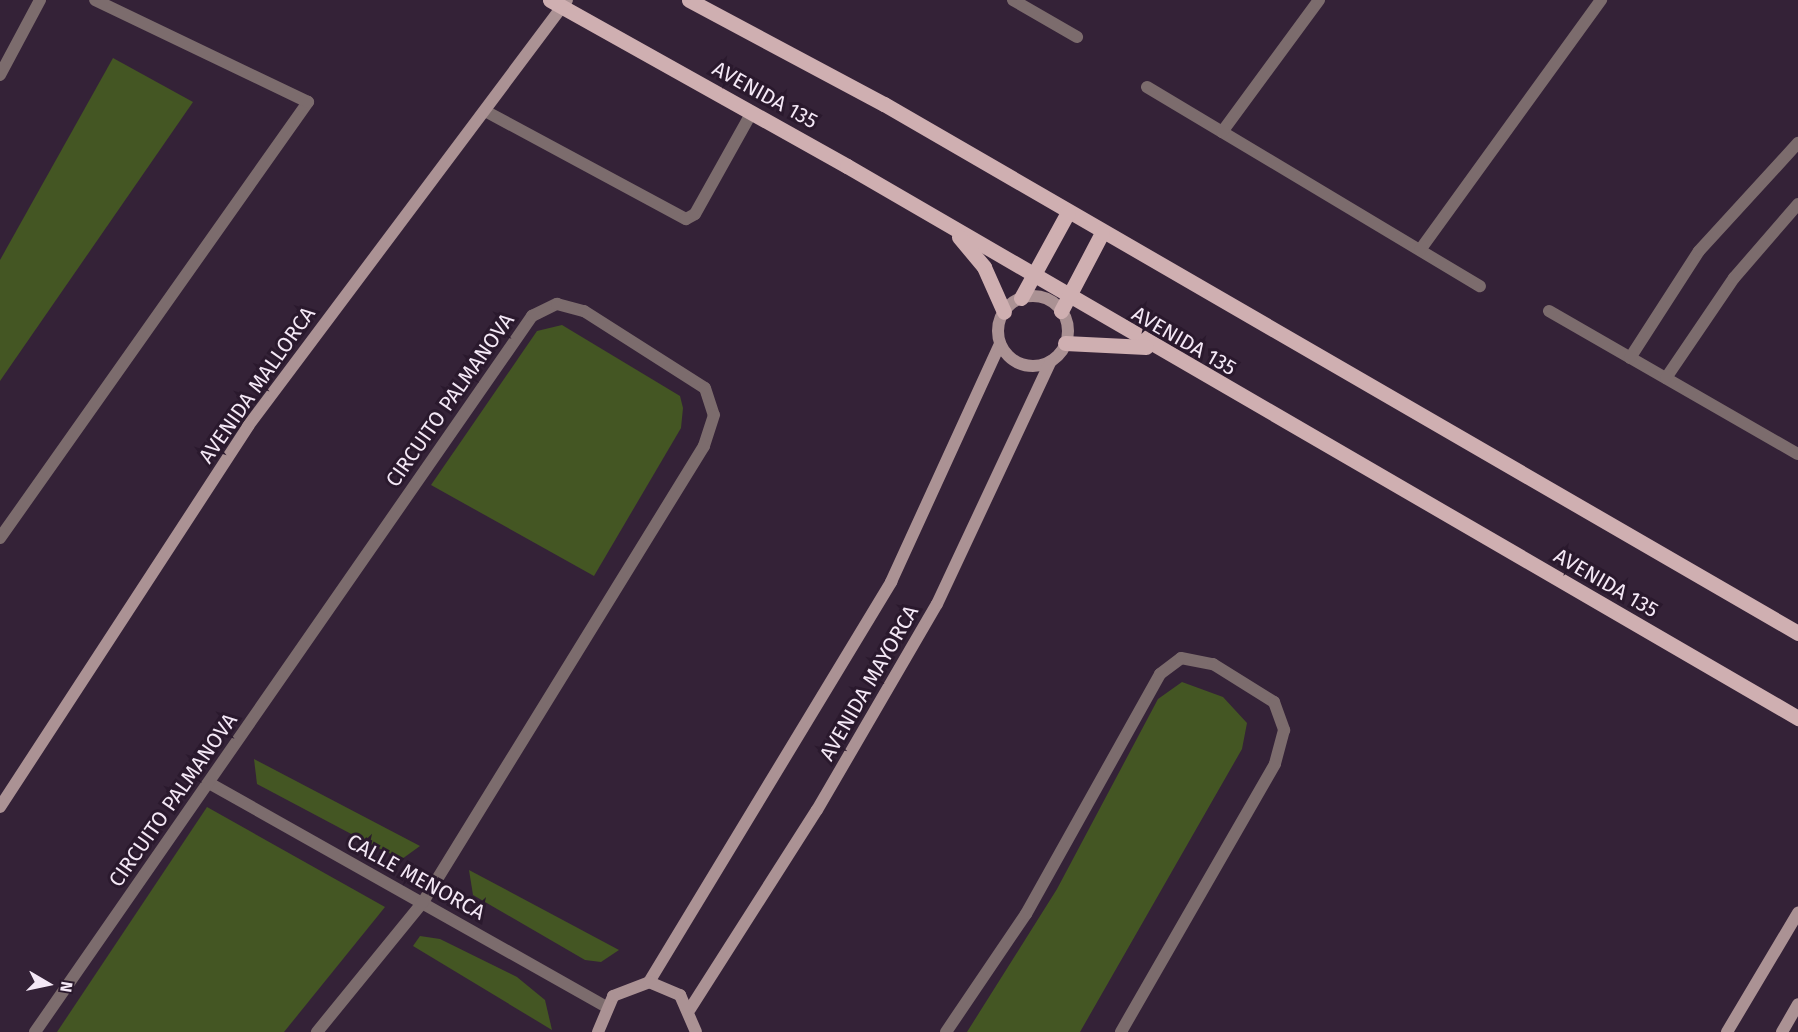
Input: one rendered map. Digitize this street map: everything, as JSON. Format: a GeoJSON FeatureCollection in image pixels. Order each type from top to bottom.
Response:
{"type":"FeatureCollection","features":[{"type":"Feature","properties":{"kind":"main road"},"geometry":{"type":"LineString","coordinates":[[689,0],[884,104],[1798,633]]}},
{"type":"Feature","properties":{"kind":"main road","name":"AVENIDA 135"},"geometry":{"type":"LineString","coordinates":[[560,2],[1033,276],[1064,304],[1152,348],[1798,718]]}},
{"type":"Feature","properties":{"kind":"main road"},"geometry":{"type":"LineString","coordinates":[[1021,298],[1068,212]]}},
{"type":"Feature","properties":{"kind":"main road"},"geometry":{"type":"LineString","coordinates":[[952,228],[984,267],[1004,312]]}},
{"type":"Feature","properties":{"kind":"main road"},"geometry":{"type":"LineString","coordinates":[[1064,304],[1102,232]]}},
{"type":"Feature","properties":{"kind":"main road"},"geometry":{"type":"LineString","coordinates":[[1065,343],[1152,348]]}},
{"type":"Feature","properties":{"kind":"street"},"geometry":{"type":"LineString","coordinates":[[0,75],[40,0]]}},
{"type":"Feature","properties":{"kind":"street"},"geometry":{"type":"LineString","coordinates":[[0,538],[308,102],[95,0]]}},
{"type":"Feature","properties":{"kind":"street"},"geometry":{"type":"LineString","coordinates":[[1013,0],[1031,4],[1077,37]]}},
{"type":"Feature","properties":{"kind":"street"},"geometry":{"type":"LineString","coordinates":[[1222,132],[1318,0]]}},
{"type":"Feature","properties":{"kind":"street"},"geometry":{"type":"LineString","coordinates":[[1420,250],[1600,0]]}},
{"type":"Feature","properties":{"kind":"street","name":"AVENIDA MALLORCA"},"geometry":{"type":"LineString","coordinates":[[0,807],[248,426],[411,203],[487,111],[560,2]]}},
{"type":"Feature","properties":{"kind":"street"},"geometry":{"type":"LineString","coordinates":[[1147,87],[1480,285]]}},
{"type":"Feature","properties":{"kind":"street"},"geometry":{"type":"LineString","coordinates":[[487,111],[686,219],[695,214],[752,112]]}},
{"type":"Feature","properties":{"kind":"street"},"geometry":{"type":"LineString","coordinates":[[1630,358],[1699,251],[1798,143]]}},
{"type":"Feature","properties":{"kind":"street"},"geometry":{"type":"LineString","coordinates":[[1666,378],[1734,279],[1798,204]]}},
{"type":"Feature","properties":{"kind":"street"},"geometry":{"type":"LineString","coordinates":[[1021,298],[1043,298],[1064,304],[1065,343],[1051,361],[1017,362],[1000,344],[1004,312],[1021,298]]}},
{"type":"Feature","properties":{"kind":"street","name":"CIRCUITO PALMANOVA"},"geometry":{"type":"LineString","coordinates":[[35,1032],[532,316],[557,304],[584,311],[705,387],[714,415],[704,446],[423,902],[317,1032]]}},
{"type":"Feature","properties":{"kind":"street"},"geometry":{"type":"LineString","coordinates":[[1550,311],[1798,454]]}},
{"type":"Feature","properties":{"kind":"street","name":"AVENIDA MAYORCA"},"geometry":{"type":"LineString","coordinates":[[649,982],[891,582],[1000,344]]}},
{"type":"Feature","properties":{"kind":"street","name":"AVENIDA MAYORCA"},"geometry":{"type":"LineString","coordinates":[[690,1009],[817,810],[937,604],[1051,361]]}},
{"type":"Feature","properties":{"kind":"street"},"geometry":{"type":"LineString","coordinates":[[946,1032],[1026,914],[1160,674],[1181,658],[1213,664],[1274,702],[1284,730],[1275,764],[1121,1032]]}},
{"type":"Feature","properties":{"kind":"street","name":"CALLE MENORCA"},"geometry":{"type":"LineString","coordinates":[[209,783],[604,1006]]}},
{"type":"Feature","properties":{"kind":"street"},"geometry":{"type":"LineString","coordinates":[[1727,1032],[1798,913]]}},
{"type":"Feature","properties":{"kind":"street"},"geometry":{"type":"LineString","coordinates":[[598,1032],[604,1006],[624,988],[649,982],[680,995],[690,1009],[696,1032]]}},
{"type":"Feature","properties":{"kind":"street"},"geometry":{"type":"LineString","coordinates":[[1782,1032],[1798,1004]]}},
{"type":"Feature","properties":{"kind":"green space"},"geometry":{"type":"Polygon","coordinates":[[[113,58],[193,102],[0,381],[0,260],[113,58]]]}},
{"type":"Feature","properties":{"kind":"green space"},"geometry":{"type":"Polygon","coordinates":[[[562,325],[680,396],[683,408],[681,428],[594,576],[431,485],[537,331],[562,325]]]}},
{"type":"Feature","properties":{"kind":"green space"},"geometry":{"type":"Polygon","coordinates":[[[1182,682],[1223,697],[1247,723],[1242,749],[1080,1032],[967,1032],[1057,889],[1158,699],[1182,682]]]}},
{"type":"Feature","properties":{"kind":"green space"},"geometry":{"type":"Polygon","coordinates":[[[254,759],[420,846],[402,859],[372,845],[257,784],[254,759]]]}},
{"type":"Feature","properties":{"kind":"green space"},"geometry":{"type":"Polygon","coordinates":[[[207,807],[385,907],[284,1032],[57,1032],[207,807]]]}},
{"type":"Feature","properties":{"kind":"green space"},"geometry":{"type":"Polygon","coordinates":[[[469,870],[619,950],[601,962],[585,960],[473,895],[469,870]]]}},
{"type":"Feature","properties":{"kind":"green space"},"geometry":{"type":"Polygon","coordinates":[[[420,936],[440,939],[517,977],[545,1000],[552,1030],[413,946],[420,936]]]}}]}
